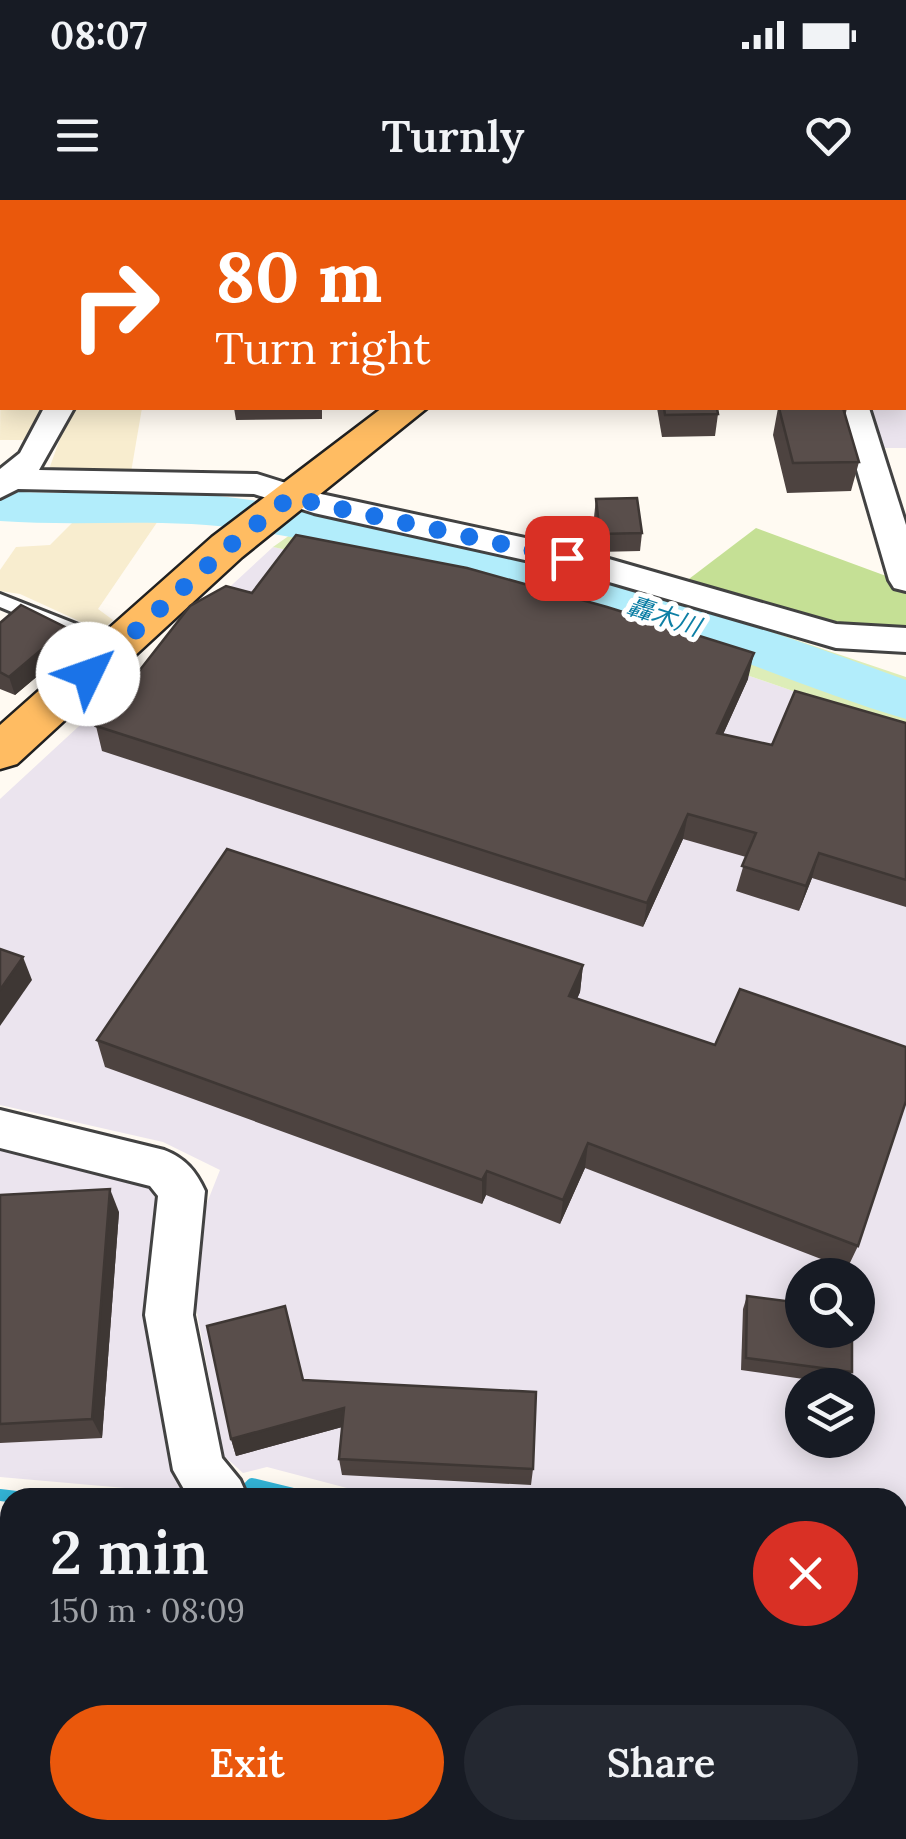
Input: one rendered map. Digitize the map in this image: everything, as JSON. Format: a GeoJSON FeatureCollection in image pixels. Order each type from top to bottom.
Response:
{"type":"FeatureCollection","features":[{"type":"Feature","properties":{"kind":"main road"},"geometry":{"type":"LineString","coordinates":[[0,752],[228,547],[404,410]]}},
{"type":"Feature","properties":{"kind":"street"},"geometry":{"type":"LineString","coordinates":[[3,482],[33,458],[58,410]]}},
{"type":"Feature","properties":{"kind":"street"},"geometry":{"type":"LineString","coordinates":[[855,410],[906,580]]}},
{"type":"Feature","properties":{"kind":"street"},"geometry":{"type":"LineString","coordinates":[[3,482],[257,484],[314,503],[567,558],[836,636],[906,640]]}},
{"type":"Feature","properties":{"kind":"street"},"geometry":{"type":"LineString","coordinates":[[0,1130],[164,1170],[182,1192],[172,1251],[169,1315],[199,1470],[214,1488]]}},
{"type":"Feature","properties":{"kind":"lane"},"geometry":{"type":"LineString","coordinates":[[0,600],[117,648]]}},
{"type":"Feature","properties":{"kind":"shaded area"},"geometry":{"type":"Polygon","coordinates":[[[0,410],[50,410],[30,440],[0,440],[0,410]]]}},
{"type":"Feature","properties":{"kind":"shaded area"},"geometry":{"type":"Polygon","coordinates":[[[70,410],[142,410],[130,478],[48,472],[70,410]]]}},
{"type":"Feature","properties":{"kind":"shaded area"},"geometry":{"type":"Polygon","coordinates":[[[860,410],[906,410],[906,448],[870,448],[860,410]]]}},
{"type":"Feature","properties":{"kind":"shaded area"},"geometry":{"type":"Polygon","coordinates":[[[160,518],[98,609],[113,620],[101,631],[20,594],[0,591],[0,570],[16,547],[50,545],[75,520],[160,518]]]}},
{"type":"Feature","properties":{"kind":"shaded area"},"geometry":{"type":"Polygon","coordinates":[[[273,547],[424,579],[614,629],[906,730],[906,1488],[347,1488],[267,1467],[243,1473],[224,1456],[193,1292],[201,1218],[220,1170],[163,1142],[0,1105],[0,799],[273,547]]]}},
{"type":"Feature","properties":{"kind":"shaded area"},"geometry":{"type":"Polygon","coordinates":[[[0,1145],[144,1180],[169,1218],[154,1301],[181,1488],[125,1488],[0,1477],[0,1145]]]}},
{"type":"Feature","properties":{"kind":"green space"},"geometry":{"type":"Polygon","coordinates":[[[400,526],[567,563],[906,677],[906,689],[579,577],[400,526]]]}},
{"type":"Feature","properties":{"kind":"green space"},"geometry":{"type":"Polygon","coordinates":[[[756,528],[897,580],[906,592],[906,631],[817,624],[681,585],[756,528]]]}},
{"type":"Feature","properties":{"kind":"green space"},"geometry":{"type":"Polygon","coordinates":[[[290,535],[447,570],[677,635],[906,710],[906,730],[614,629],[424,579],[273,547],[290,535]]]}},
{"type":"Feature","properties":{"kind":"building"},"geometry":{"type":"Polygon","coordinates":[[[664,410],[717,410],[718,414],[665,415],[664,410]]]}},
{"type":"Feature","properties":{"kind":"building"},"geometry":{"type":"Polygon","coordinates":[[[780,410],[844,410],[859,462],[793,463],[780,410]]]}},
{"type":"Feature","properties":{"kind":"building"},"geometry":{"type":"Polygon","coordinates":[[[637,498],[642,533],[600,534],[596,499],[637,498]]]}},
{"type":"Feature","properties":{"kind":"building"},"geometry":{"type":"Polygon","coordinates":[[[296,535],[467,568],[754,653],[717,733],[772,745],[795,691],[906,723],[906,880],[819,853],[806,886],[742,866],[756,833],[688,814],[647,903],[96,726],[190,606],[226,586],[252,593],[296,535]]]}},
{"type":"Feature","properties":{"kind":"building"},"geometry":{"type":"Polygon","coordinates":[[[21,605],[67,628],[9,677],[0,672],[0,623],[21,605]]]}},
{"type":"Feature","properties":{"kind":"building"},"geometry":{"type":"Polygon","coordinates":[[[227,849],[583,965],[569,996],[715,1045],[740,989],[906,1047],[906,1101],[858,1246],[588,1143],[563,1200],[487,1171],[482,1180],[97,1040],[227,849]]]}},
{"type":"Feature","properties":{"kind":"building"},"geometry":{"type":"Polygon","coordinates":[[[0,949],[23,957],[0,990],[0,949]]]}},
{"type":"Feature","properties":{"kind":"building"},"geometry":{"type":"Polygon","coordinates":[[[110,1189],[92,1419],[0,1424],[0,1195],[110,1189]]]}},
{"type":"Feature","properties":{"kind":"building"},"geometry":{"type":"Polygon","coordinates":[[[747,1296],[785,1301],[785,1348],[852,1348],[852,1368],[822,1368],[746,1358],[747,1296]]]}},
{"type":"Feature","properties":{"kind":"building"},"geometry":{"type":"Polygon","coordinates":[[[285,1306],[303,1380],[536,1392],[533,1469],[339,1459],[344,1408],[231,1439],[207,1326],[285,1306]]]}},
{"type":"Feature","properties":{"kind":"waterway","name":"轟木川"},"geometry":{"type":"LineString","coordinates":[[0,506],[205,509],[418,547],[665,615],[906,700]]}},
{"type":"Feature","properties":{"kind":"waterway"},"geometry":{"type":"LineString","coordinates":[[248,1488],[252,1484],[269,1488]]}},
{"type":"Feature","properties":{"kind":"route"},"geometry":{"type":"LineString","coordinates":[[88,674],[228,547],[293,495],[314,503],[567,558]]}}]}
